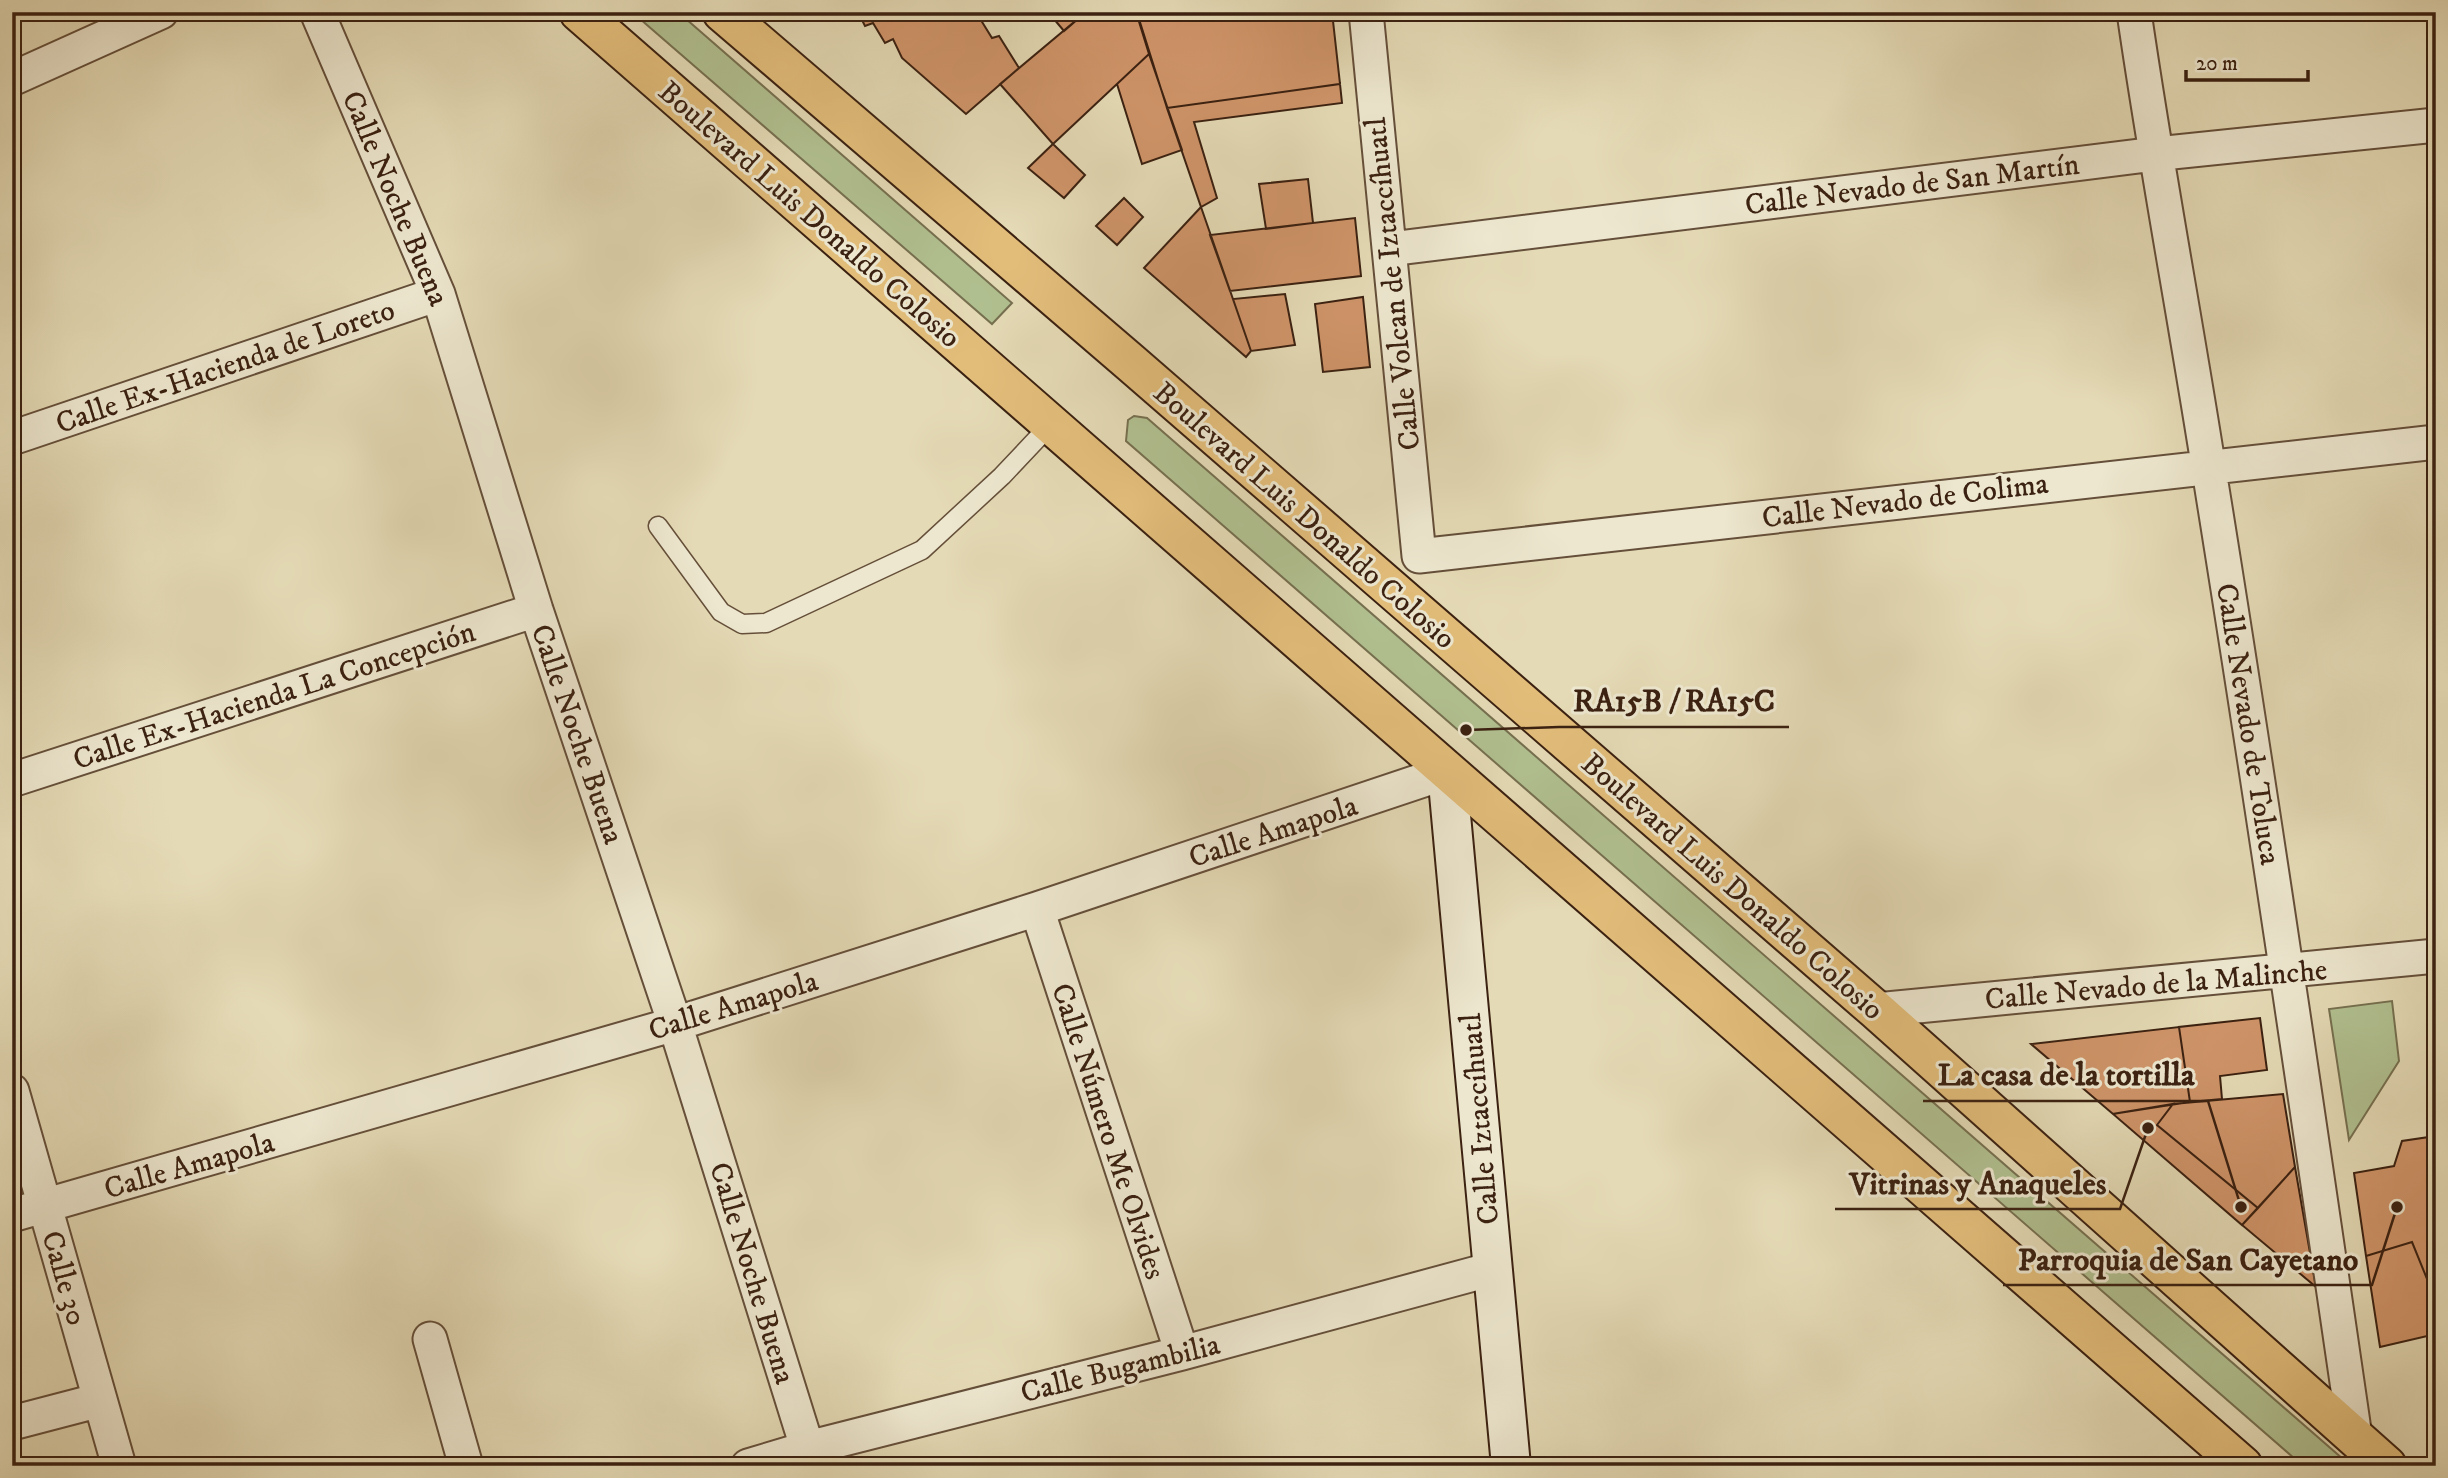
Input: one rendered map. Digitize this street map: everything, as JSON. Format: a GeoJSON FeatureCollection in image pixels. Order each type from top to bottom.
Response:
{"type":"FeatureCollection","features":[{"type":"Feature","properties":{"kind":"main road","name":"Boulevard Luis Donaldo Colosio"},"geometry":{"type":"LineString","coordinates":[[579,12],[2243,1466]]}},
{"type":"Feature","properties":{"kind":"main road","name":"Boulevard Luis Donaldo Colosio"},"geometry":{"type":"LineString","coordinates":[[722,12],[1142,372],[1876,1010],[2387,1466]]}},
{"type":"Feature","properties":{"kind":"main road","name":"Calle Iztaccíhuatl"},"geometry":{"type":"LineString","coordinates":[[1447,772],[1511,1466]]}},
{"type":"Feature","properties":{"kind":"street"},"geometry":{"type":"LineString","coordinates":[[12,79],[161,12]]}},
{"type":"Feature","properties":{"kind":"street","name":"Calle Noche Buena"},"geometry":{"type":"LineString","coordinates":[[317,12],[438,294],[536,610],[675,1024],[810,1457]]}},
{"type":"Feature","properties":{"kind":"street","name":"Calle Volcan de Iztaccíhuatl"},"geometry":{"type":"LineString","coordinates":[[1366,12],[1419,556]]}},
{"type":"Feature","properties":{"kind":"street","name":"Calle Nevado de Toluca"},"geometry":{"type":"LineString","coordinates":[[2134,12],[2288,972],[2355,1437]]}},
{"type":"Feature","properties":{"kind":"street","name":"Calle Nevado de San Martín"},"geometry":{"type":"LineString","coordinates":[[1390,248],[2155,154],[2436,125]]}},
{"type":"Feature","properties":{"kind":"street","name":"Calle Ex-Hacienda de Loreto"},"geometry":{"type":"LineString","coordinates":[[12,438],[438,294]]}},
{"type":"Feature","properties":{"kind":"street","name":"Calle Nevado de Colima"},"geometry":{"type":"LineString","coordinates":[[1419,556],[2436,442]]}},
{"type":"Feature","properties":{"kind":"street"},"geometry":{"type":"LineString","coordinates":[[1395,594],[1419,556]]}},
{"type":"Feature","properties":{"kind":"street","name":"Calle Ex-Hacienda La Concepción"},"geometry":{"type":"LineString","coordinates":[[12,780],[536,610]]}},
{"type":"Feature","properties":{"kind":"street","name":"Calle Amapola"},"geometry":{"type":"LineString","coordinates":[[12,1215],[675,1024],[1037,909],[1447,772]]}},
{"type":"Feature","properties":{"kind":"street","name":"Calle Número Me Olvides"},"geometry":{"type":"LineString","coordinates":[[1037,909],[1182,1353]]}},
{"type":"Feature","properties":{"kind":"street","name":"Calle Nevado de la Malinche"},"geometry":{"type":"LineString","coordinates":[[1876,1010],[2436,956]]}},
{"type":"Feature","properties":{"kind":"street","name":"Calle 30"},"geometry":{"type":"LineString","coordinates":[[12,1091],[119,1466]]}},
{"type":"Feature","properties":{"kind":"street","name":"Calle Bugambilia"},"geometry":{"type":"LineString","coordinates":[[748,1466],[810,1457],[1492,1269]]}},
{"type":"Feature","properties":{"kind":"street"},"geometry":{"type":"LineString","coordinates":[[430,1339],[466,1466]]}},
{"type":"Feature","properties":{"kind":"street"},"geometry":{"type":"LineString","coordinates":[[12,1423],[100,1400]]}},
{"type":"Feature","properties":{"kind":"lane"},"geometry":{"type":"LineString","coordinates":[[657,526],[721,612],[742,624],[766,623],[922,550],[1002,476],[1051,424]]}},
{"type":"Feature","properties":{"kind":"green space"},"geometry":{"type":"Polygon","coordinates":[[[632,12],[678,12],[1012,303],[992,324],[632,12]]]}},
{"type":"Feature","properties":{"kind":"green space"},"geometry":{"type":"Polygon","coordinates":[[[1134,416],[1147,418],[2351,1466],[2303,1466],[1126,441],[1128,420],[1134,416]]]}},
{"type":"Feature","properties":{"kind":"green space"},"geometry":{"type":"Polygon","coordinates":[[[2392,1001],[2399,1061],[2349,1140],[2329,1009],[2392,1001]]]}},
{"type":"Feature","properties":{"kind":"building"},"geometry":{"type":"Polygon","coordinates":[[[858,12],[966,12],[971,20],[979,17],[992,38],[999,36],[1019,68],[966,114],[902,58],[893,39],[885,43],[873,23],[865,26],[858,12]]]}},
{"type":"Feature","properties":{"kind":"building"},"geometry":{"type":"Polygon","coordinates":[[[1048,12],[1086,12],[1064,31],[1048,12]]]}},
{"type":"Feature","properties":{"kind":"building"},"geometry":{"type":"Polygon","coordinates":[[[1086,12],[1136,12],[1149,54],[1053,144],[1000,84],[1086,12]]]}},
{"type":"Feature","properties":{"kind":"building"},"geometry":{"type":"Polygon","coordinates":[[[1136,12],[1187,12],[1139,19],[1136,12]]]}},
{"type":"Feature","properties":{"kind":"building"},"geometry":{"type":"Polygon","coordinates":[[[1187,12],[1332,12],[1340,84],[1167,108],[1139,19],[1187,12]]]}},
{"type":"Feature","properties":{"kind":"building"},"geometry":{"type":"Polygon","coordinates":[[[1149,54],[1182,150],[1142,164],[1117,84],[1149,54]]]}},
{"type":"Feature","properties":{"kind":"building"},"geometry":{"type":"Polygon","coordinates":[[[1340,84],[1342,103],[1194,122],[1217,198],[1201,207],[1167,108],[1340,84]]]}},
{"type":"Feature","properties":{"kind":"building"},"geometry":{"type":"Polygon","coordinates":[[[1053,144],[1085,175],[1064,198],[1028,168],[1053,144]]]}},
{"type":"Feature","properties":{"kind":"building"},"geometry":{"type":"Polygon","coordinates":[[[1308,179],[1313,223],[1266,229],[1259,184],[1308,179]]]}},
{"type":"Feature","properties":{"kind":"building"},"geometry":{"type":"Polygon","coordinates":[[[1124,198],[1143,217],[1117,245],[1096,226],[1124,198]]]}},
{"type":"Feature","properties":{"kind":"building"},"geometry":{"type":"Polygon","coordinates":[[[1201,207],[1251,351],[1246,357],[1144,268],[1201,207]]]}},
{"type":"Feature","properties":{"kind":"building"},"geometry":{"type":"Polygon","coordinates":[[[1355,218],[1361,276],[1230,291],[1210,235],[1355,218]]]}},
{"type":"Feature","properties":{"kind":"building"},"geometry":{"type":"Polygon","coordinates":[[[1285,294],[1295,345],[1251,351],[1233,299],[1285,294]]]}},
{"type":"Feature","properties":{"kind":"building"},"geometry":{"type":"Polygon","coordinates":[[[1363,297],[1370,367],[1323,372],[1315,304],[1363,297]]]}},
{"type":"Feature","properties":{"kind":"building"},"geometry":{"type":"Polygon","coordinates":[[[2260,1018],[2267,1070],[2220,1076],[2222,1099],[2190,1102],[2179,1027],[2260,1018]]]}},
{"type":"Feature","properties":{"kind":"building"},"geometry":{"type":"Polygon","coordinates":[[[2179,1027],[2190,1102],[2113,1114],[2031,1044],[2179,1027]]]}},
{"type":"Feature","properties":{"kind":"building"},"geometry":{"type":"Polygon","coordinates":[[[2283,1094],[2295,1167],[2258,1208],[2157,1125],[2173,1104],[2283,1094]]]}},
{"type":"Feature","properties":{"kind":"building"},"geometry":{"type":"Polygon","coordinates":[[[2173,1104],[2157,1125],[2258,1208],[2242,1225],[2113,1114],[2173,1104]]]}},
{"type":"Feature","properties":{"kind":"building"},"geometry":{"type":"Polygon","coordinates":[[[2436,1136],[2436,1301],[2412,1242],[2366,1256],[2354,1173],[2394,1166],[2402,1141],[2436,1136]]]}},
{"type":"Feature","properties":{"kind":"building"},"geometry":{"type":"Polygon","coordinates":[[[2295,1167],[2316,1287],[2242,1225],[2295,1167]]]}},
{"type":"Feature","properties":{"kind":"building"},"geometry":{"type":"Polygon","coordinates":[[[2412,1242],[2436,1301],[2436,1334],[2380,1347],[2366,1256],[2412,1242]]]}},
{"type":"Feature","properties":{"kind":"place","name":"RA15B / RA15C"},"geometry":{"type":"Point","coordinates":[1466,730]}},
{"type":"Feature","properties":{"kind":"place","name":"Vitrinas y Anaqueles"},"geometry":{"type":"Point","coordinates":[2148,1128]}},
{"type":"Feature","properties":{"kind":"place","name":"La casa de la tortilla"},"geometry":{"type":"Point","coordinates":[2241,1207]}},
{"type":"Feature","properties":{"kind":"place","name":"Parroquia de San Cayetano"},"geometry":{"type":"Point","coordinates":[2397,1207]}}]}
